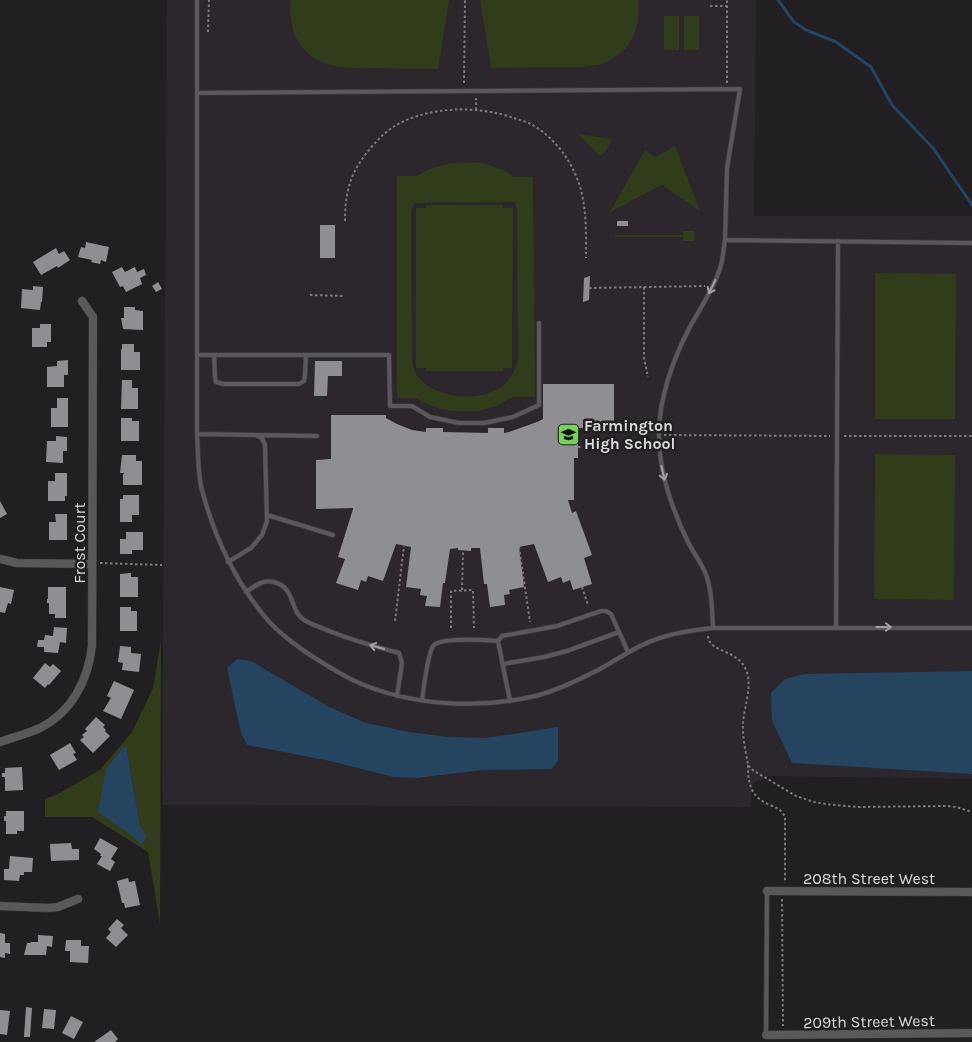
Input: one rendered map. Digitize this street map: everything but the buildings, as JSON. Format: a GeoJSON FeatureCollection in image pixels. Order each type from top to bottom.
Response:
{"type":"FeatureCollection","features":[{"type":"Feature","properties":{"kind":"street","name":"Frost Court"},"geometry":{"type":"LineString","coordinates":[[0,742],[33,731],[58,716],[81,687],[89,665],[92,646],[93,317],[82,301]]}},
{"type":"Feature","properties":{"kind":"street"},"geometry":{"type":"LineString","coordinates":[[0,559],[17,563],[92,564]]}},
{"type":"Feature","properties":{"kind":"street","name":"208th Street West"},"geometry":{"type":"LineString","coordinates":[[767,891],[972,892]]}},
{"type":"Feature","properties":{"kind":"street"},"geometry":{"type":"LineString","coordinates":[[0,906],[48,908],[58,907],[78,899]]}},
{"type":"Feature","properties":{"kind":"street","name":"209th Street West"},"geometry":{"type":"LineString","coordinates":[[766,1035],[972,1033]]}},
{"type":"Feature","properties":{"kind":"lane"},"geometry":{"type":"LineString","coordinates":[[197,0],[197,434],[201,484],[211,520],[228,562],[246,592],[266,618],[287,639],[338,672],[363,685],[397,696],[422,700],[483,703],[510,701],[537,695],[569,684],[654,640],[675,634],[713,628],[972,628]]}},
{"type":"Feature","properties":{"kind":"lane"},"geometry":{"type":"LineString","coordinates":[[197,93],[740,89],[727,168],[725,240],[719,272],[689,329],[666,385],[659,435],[660,458],[677,517],[705,572],[711,598],[713,628]]}},
{"type":"Feature","properties":{"kind":"lane"},"geometry":{"type":"LineString","coordinates":[[725,240],[972,243]]}},
{"type":"Feature","properties":{"kind":"lane"},"geometry":{"type":"LineString","coordinates":[[836,627],[838,241]]}},
{"type":"Feature","properties":{"kind":"lane"},"geometry":{"type":"LineString","coordinates":[[197,355],[389,355],[390,406],[412,406],[430,417],[459,423],[484,423],[513,417],[539,405],[539,323]]}},
{"type":"Feature","properties":{"kind":"lane"},"geometry":{"type":"LineString","coordinates":[[214,355],[216,382],[223,384],[299,384],[304,382],[306,355]]}},
{"type":"Feature","properties":{"kind":"lane"},"geometry":{"type":"LineString","coordinates":[[197,434],[317,436]]}},
{"type":"Feature","properties":{"kind":"lane"},"geometry":{"type":"LineString","coordinates":[[228,562],[251,548],[262,535],[267,521],[265,445],[262,438],[255,435]]}},
{"type":"Feature","properties":{"kind":"lane"},"geometry":{"type":"LineString","coordinates":[[267,515],[333,535]]}},
{"type":"Feature","properties":{"kind":"lane"},"geometry":{"type":"LineString","coordinates":[[246,592],[262,582],[273,582],[284,586],[290,594],[298,615],[305,621],[342,637],[400,653],[402,664],[397,696]]}},
{"type":"Feature","properties":{"kind":"lane"},"geometry":{"type":"LineString","coordinates":[[498,641],[502,636],[557,626],[606,611],[611,614],[628,652]]}},
{"type":"Feature","properties":{"kind":"lane"},"geometry":{"type":"LineString","coordinates":[[503,664],[544,658],[619,632]]}},
{"type":"Feature","properties":{"kind":"lane"},"geometry":{"type":"LineString","coordinates":[[422,700],[430,653],[434,644],[441,641],[498,641]]}},
{"type":"Feature","properties":{"kind":"lane"},"geometry":{"type":"LineString","coordinates":[[498,641],[510,701]]}},
{"type":"Feature","properties":{"kind":"lane"},"geometry":{"type":"LineString","coordinates":[[766,1035],[767,891]]}},
{"type":"Feature","properties":{"kind":"path"},"geometry":{"type":"LineString","coordinates":[[208,32],[209,0]]}},
{"type":"Feature","properties":{"kind":"path"},"geometry":{"type":"LineString","coordinates":[[464,91],[465,0]]}},
{"type":"Feature","properties":{"kind":"path"},"geometry":{"type":"LineString","coordinates":[[727,0],[727,89]]}},
{"type":"Feature","properties":{"kind":"path"},"geometry":{"type":"LineString","coordinates":[[710,6],[727,6]]}},
{"type":"Feature","properties":{"kind":"path"},"geometry":{"type":"LineString","coordinates":[[476,91],[476,110]]}},
{"type":"Feature","properties":{"kind":"path"},"geometry":{"type":"LineString","coordinates":[[345,222],[346,203],[351,179],[364,156],[379,138],[393,127],[417,116],[444,110],[476,110],[499,113],[528,123],[548,137],[565,154],[577,177],[584,204],[586,258]]}},
{"type":"Feature","properties":{"kind":"path"},"geometry":{"type":"LineString","coordinates":[[589,288],[712,286]]}},
{"type":"Feature","properties":{"kind":"path"},"geometry":{"type":"LineString","coordinates":[[644,287],[644,358],[648,377]]}},
{"type":"Feature","properties":{"kind":"path"},"geometry":{"type":"LineString","coordinates":[[310,295],[344,296]]}},
{"type":"Feature","properties":{"kind":"path"},"geometry":{"type":"LineString","coordinates":[[659,435],[972,436]]}},
{"type":"Feature","properties":{"kind":"path"},"geometry":{"type":"LineString","coordinates":[[578,447],[646,448]]}},
{"type":"Feature","properties":{"kind":"path"},"geometry":{"type":"LineString","coordinates":[[395,621],[404,546]]}},
{"type":"Feature","properties":{"kind":"path"},"geometry":{"type":"LineString","coordinates":[[520,547],[530,622]]}},
{"type":"Feature","properties":{"kind":"path"},"geometry":{"type":"LineString","coordinates":[[462,590],[463,551]]}},
{"type":"Feature","properties":{"kind":"path"},"geometry":{"type":"LineString","coordinates":[[92,564],[162,564]]}},
{"type":"Feature","properties":{"kind":"path"},"geometry":{"type":"LineString","coordinates":[[582,587],[588,605]]}},
{"type":"Feature","properties":{"kind":"path"},"geometry":{"type":"LineString","coordinates":[[451,628],[451,590],[473,590],[474,628]]}},
{"type":"Feature","properties":{"kind":"path"},"geometry":{"type":"LineString","coordinates":[[708,636],[708,641],[712,645],[739,658],[746,669],[748,684],[743,726],[749,784],[759,799],[780,810],[785,817],[785,885]]}},
{"type":"Feature","properties":{"kind":"path"},"geometry":{"type":"LineString","coordinates":[[748,766],[796,796],[814,802],[857,807],[948,806],[972,812]]}},
{"type":"Feature","properties":{"kind":"path"},"geometry":{"type":"LineString","coordinates":[[782,899],[783,1028]]}},
{"type":"Feature","properties":{"kind":"shaded area","name":"Farmington High School"},"geometry":{"type":"Polygon","coordinates":[[[167,0],[756,0],[754,216],[972,216],[972,779],[769,776],[753,783],[750,807],[162,805],[167,0]]]}},
{"type":"Feature","properties":{"kind":"green space"},"geometry":{"type":"Polygon","coordinates":[[[290,0],[449,0],[438,69],[351,68],[329,65],[319,61],[302,47],[295,36],[290,0]]]}},
{"type":"Feature","properties":{"kind":"green space"},"geometry":{"type":"Polygon","coordinates":[[[480,0],[638,0],[638,20],[634,35],[626,49],[603,64],[583,67],[491,68],[480,0]]]}},
{"type":"Feature","properties":{"kind":"green space"},"geometry":{"type":"Polygon","coordinates":[[[664,16],[679,16],[679,50],[664,50],[664,16]]]}},
{"type":"Feature","properties":{"kind":"green space"},"geometry":{"type":"Polygon","coordinates":[[[684,16],[699,16],[699,50],[684,50],[684,16]]]}},
{"type":"Feature","properties":{"kind":"green space"},"geometry":{"type":"Polygon","coordinates":[[[578,134],[611,139],[610,144],[600,156],[578,134]]]}},
{"type":"Feature","properties":{"kind":"green space"},"geometry":{"type":"Polygon","coordinates":[[[675,146],[700,211],[662,185],[610,212],[645,150],[655,157],[675,146]]]}},
{"type":"Feature","properties":{"kind":"green space"},"geometry":{"type":"Polygon","coordinates":[[[473,162],[487,164],[504,170],[514,177],[533,177],[535,397],[513,397],[497,406],[479,411],[440,409],[416,398],[397,398],[397,176],[416,176],[430,169],[452,163],[473,162]],[[515,202],[414,203],[411,212],[412,361],[415,372],[420,379],[440,392],[463,396],[487,394],[497,390],[510,379],[518,361],[517,212],[515,202]]]}},
{"type":"Feature","properties":{"kind":"green space"},"geometry":{"type":"Polygon","coordinates":[[[426,205],[503,205],[503,208],[513,208],[512,368],[503,368],[503,371],[426,371],[426,368],[416,368],[416,208],[426,208],[426,205]]]}},
{"type":"Feature","properties":{"kind":"green space"},"geometry":{"type":"Polygon","coordinates":[[[683,231],[694,231],[694,241],[683,241],[683,237],[615,237],[615,235],[683,235],[683,231]]]}},
{"type":"Feature","properties":{"kind":"green space"},"geometry":{"type":"Polygon","coordinates":[[[875,273],[956,274],[955,419],[875,419],[875,273]]]}},
{"type":"Feature","properties":{"kind":"green space"},"geometry":{"type":"Polygon","coordinates":[[[875,454],[955,455],[954,600],[874,599],[875,454]]]}},
{"type":"Feature","properties":{"kind":"green space"},"geometry":{"type":"Polygon","coordinates":[[[161,640],[160,924],[148,852],[92,817],[45,817],[45,799],[56,795],[100,770],[132,732],[153,688],[161,640]],[[127,747],[117,825],[136,838],[138,843],[143,833],[140,826],[127,747]]]}},
{"type":"Feature","properties":{"kind":"water"},"geometry":{"type":"Polygon","coordinates":[[[237,659],[251,661],[329,707],[366,723],[409,732],[449,737],[486,738],[558,727],[558,761],[552,769],[483,770],[417,778],[393,777],[330,761],[247,745],[241,733],[227,668],[237,659]]]}},
{"type":"Feature","properties":{"kind":"water"},"geometry":{"type":"Polygon","coordinates":[[[972,671],[972,774],[792,763],[772,721],[771,693],[785,679],[804,674],[972,671]]]}},
{"type":"Feature","properties":{"kind":"water"},"geometry":{"type":"Polygon","coordinates":[[[123,747],[127,747],[140,826],[146,836],[145,841],[141,844],[98,812],[106,769],[123,747]]]}},
{"type":"Feature","properties":{"kind":"waterway"},"geometry":{"type":"LineString","coordinates":[[778,0],[794,22],[806,30],[836,42],[871,67],[892,105],[933,148],[972,205]]}},
{"type":"Feature","properties":{"kind":"place","name":"Farmington High School"},"geometry":{"type":"Point","coordinates":[568,434]}}]}
